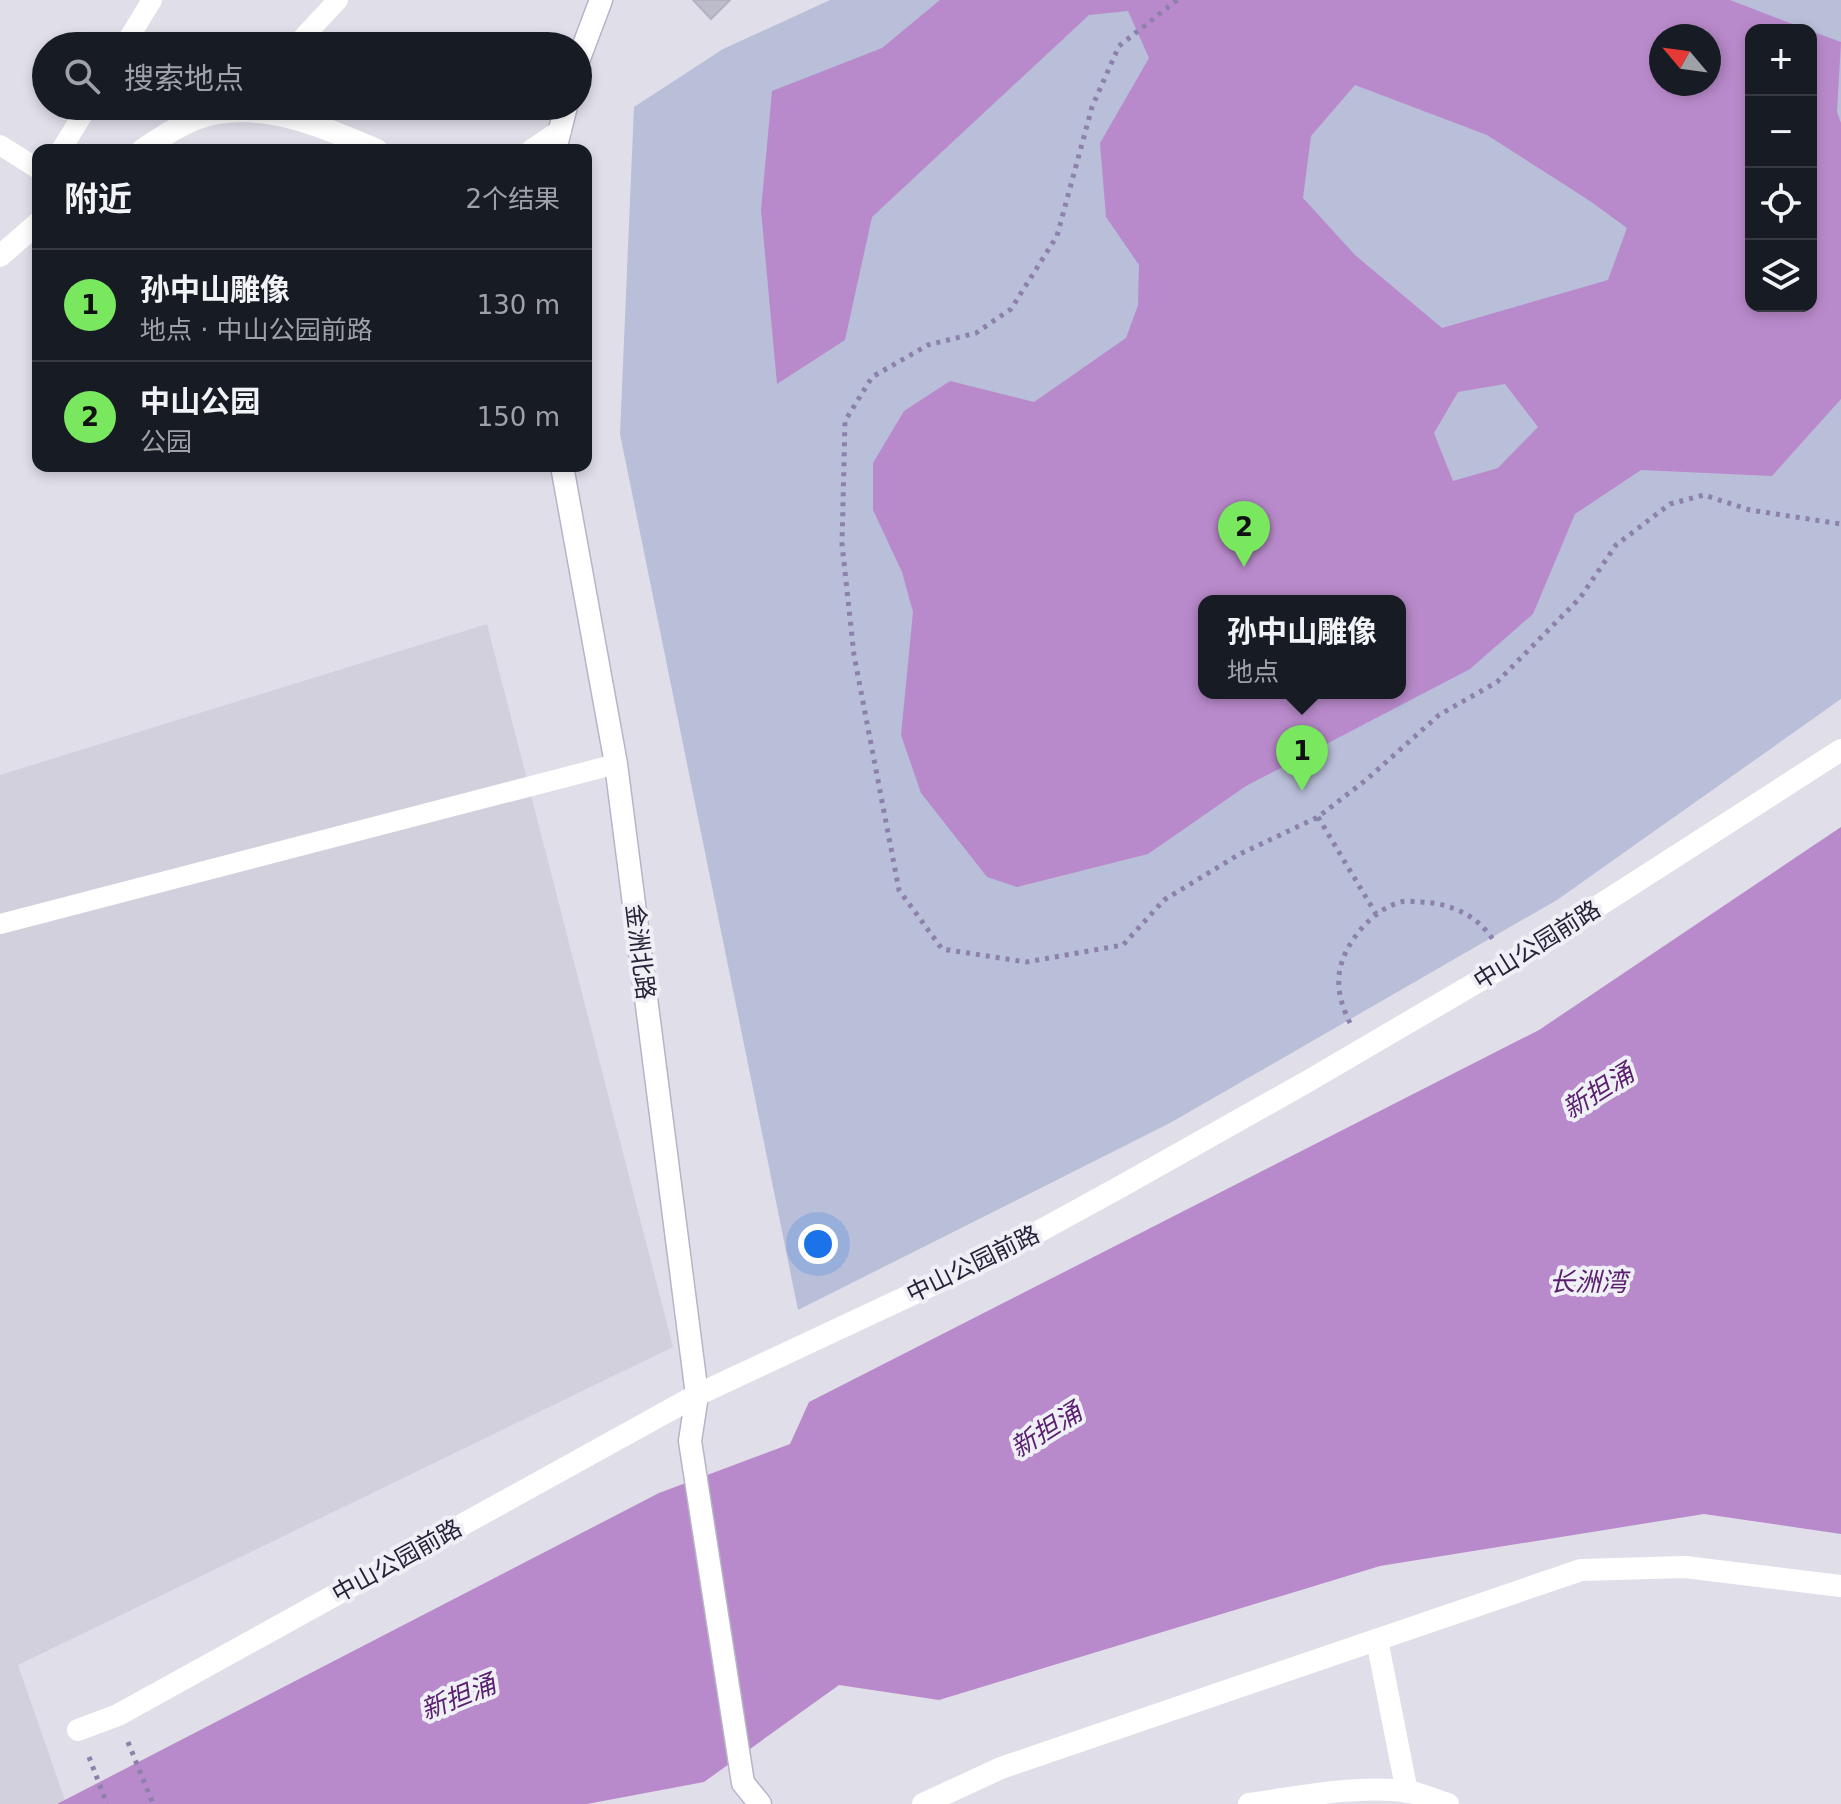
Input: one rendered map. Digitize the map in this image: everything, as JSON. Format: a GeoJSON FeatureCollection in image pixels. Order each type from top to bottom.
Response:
{"type":"FeatureCollection","features":[{"type":"Feature","properties":{"kind":"street"},"geometry":{"type":"LineString","coordinates":[[589,32],[601,0]]}},
{"type":"Feature","properties":{"kind":"street"},"geometry":{"type":"LineString","coordinates":[[153,144],[195,120]]}},
{"type":"Feature","properties":{"kind":"street"},"geometry":{"type":"LineString","coordinates":[[294,120],[362,144]]}},
{"type":"Feature","properties":{"kind":"street"},"geometry":{"type":"LineString","coordinates":[[557,140],[562,120]]}},
{"type":"Feature","properties":{"kind":"street"},"geometry":{"type":"LineString","coordinates":[[0,256],[32,228]]}},
{"type":"Feature","properties":{"kind":"street","name":"金洲北路"},"geometry":{"type":"LineString","coordinates":[[563,472],[616,764],[697,1395],[690,1441],[743,1783],[760,1804]]}},
{"type":"Feature","properties":{"kind":"street","name":"中山公园前路"},"geometry":{"type":"LineString","coordinates":[[78,1730],[118,1715],[697,1395],[994,1256],[1362,1050],[1508,964],[1841,750]]}},
{"type":"Feature","properties":{"kind":"street"},"geometry":{"type":"LineString","coordinates":[[923,1804],[1001,1768],[1581,1570],[1685,1567],[1841,1586]]}},
{"type":"Feature","properties":{"kind":"street"},"geometry":{"type":"LineString","coordinates":[[1377,1640],[1407,1792]]}},
{"type":"Feature","properties":{"kind":"street"},"geometry":{"type":"LineString","coordinates":[[1249,1804],[1378,1790],[1407,1792],[1448,1804]]}},
{"type":"Feature","properties":{"kind":"lane"},"geometry":{"type":"LineString","coordinates":[[133,32],[152,0]]}},
{"type":"Feature","properties":{"kind":"lane"},"geometry":{"type":"LineString","coordinates":[[308,32],[338,0]]}},
{"type":"Feature","properties":{"kind":"lane"},"geometry":{"type":"LineString","coordinates":[[65,144],[79,120]]}},
{"type":"Feature","properties":{"kind":"lane"},"geometry":{"type":"LineString","coordinates":[[0,145],[32,165]]}},
{"type":"Feature","properties":{"kind":"lane"},"geometry":{"type":"LineString","coordinates":[[0,924],[616,764]]}},
{"type":"Feature","properties":{"kind":"path"},"geometry":{"type":"LineString","coordinates":[[1177,0],[1119,46],[1092,107],[1057,236],[1011,309],[976,333],[928,345],[872,377],[845,421],[842,544],[854,655],[899,890],[942,949],[1026,962],[1123,945],[1164,900],[1238,855],[1318,817],[1366,780],[1439,715],[1497,682],[1580,598],[1616,545],[1670,504],[1704,495],[1750,510],[1841,524]]}},
{"type":"Feature","properties":{"kind":"path"},"geometry":{"type":"LineString","coordinates":[[1318,817],[1376,914]]}},
{"type":"Feature","properties":{"kind":"path"},"geometry":{"type":"LineString","coordinates":[[1362,1050],[1341,1004],[1340,970],[1358,933],[1376,914],[1402,901],[1438,903],[1468,914],[1486,930],[1508,964]]}},
{"type":"Feature","properties":{"kind":"path"},"geometry":{"type":"LineString","coordinates":[[118,1715],[153,1804]]}},
{"type":"Feature","properties":{"kind":"path"},"geometry":{"type":"LineString","coordinates":[[78,1730],[107,1804]]}},
{"type":"Feature","properties":{"kind":"shaded area"},"geometry":{"type":"Polygon","coordinates":[[[830,0],[1841,0],[1841,699],[1557,900],[1170,1123],[798,1310],[620,434],[634,107],[723,49],[830,0]]]}},
{"type":"Feature","properties":{"kind":"shaded area"},"geometry":{"type":"Polygon","coordinates":[[[487,624],[673,1347],[18,1665],[65,1800],[57,1804],[0,1804],[0,775],[487,624]]]}},
{"type":"Feature","properties":{"kind":"water"},"geometry":{"type":"Polygon","coordinates":[[[940,0],[1730,0],[1792,24],[1745,24],[1745,312],[1817,312],[1817,33],[1841,42],[1837,112],[1841,123],[1841,399],[1772,476],[1641,470],[1575,514],[1533,614],[1470,669],[1246,786],[1148,854],[1017,887],[987,877],[921,793],[901,735],[913,612],[902,572],[873,510],[873,463],[904,411],[950,381],[1034,402],[1126,338],[1138,305],[1139,265],[1106,217],[1100,143],[1149,58],[1128,11],[1089,15],[872,217],[845,340],[777,384],[761,210],[772,91],[882,48],[940,0]],[[1355,85],[1311,136],[1303,198],[1355,255],[1442,328],[1608,280],[1627,228],[1487,135],[1355,85]],[[1505,384],[1458,392],[1434,433],[1453,481],[1498,468],[1538,427],[1505,384]]]}},
{"type":"Feature","properties":{"kind":"water","name":"长洲湾"},"geometry":{"type":"Polygon","coordinates":[[[1841,827],[1841,1534],[1704,1514],[1380,1566],[939,1700],[839,1685],[704,1782],[587,1804],[57,1804],[659,1493],[790,1444],[809,1402],[1539,1030],[1841,827]]]}},
{"type":"Feature","properties":{"kind":"building"},"geometry":{"type":"Polygon","coordinates":[[[693,0],[730,0],[711,19],[693,0]]]}},
{"type":"Feature","properties":{"kind":"place","name":"中山公园"},"geometry":{"type":"Point","coordinates":[1244,567]}},
{"type":"Feature","properties":{"kind":"place","name":"孙中山雕像"},"geometry":{"type":"Point","coordinates":[1302,791]}},
{"type":"Feature","properties":{"kind":"water label","name":"新担涌"},"geometry":{"type":"Point","coordinates":[1598,1091]}},
{"type":"Feature","properties":{"kind":"water label","name":"新担涌"},"geometry":{"type":"Point","coordinates":[1046,1430]}},
{"type":"Feature","properties":{"kind":"water label","name":"新担涌"},"geometry":{"type":"Point","coordinates":[458,1697]}}]}
